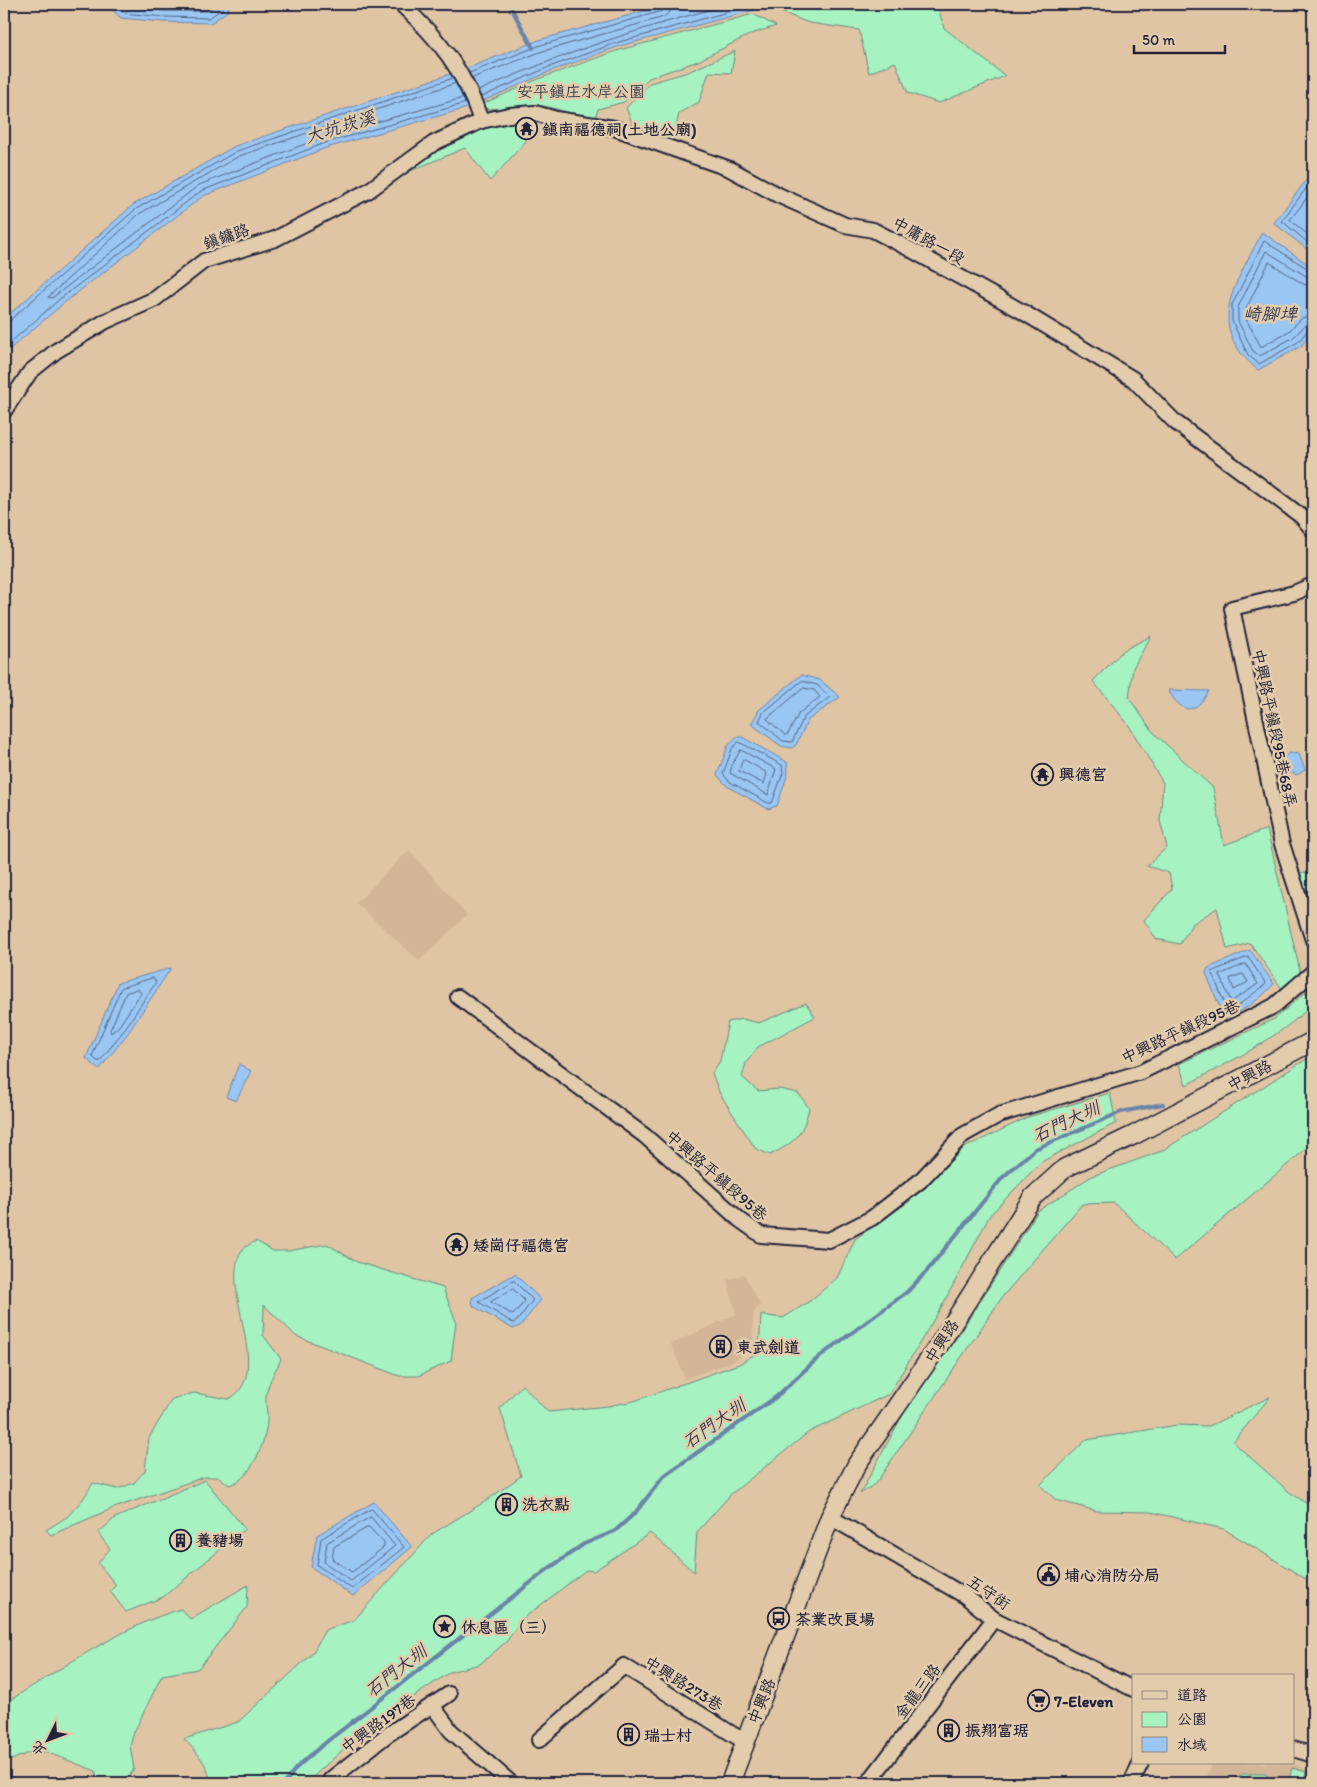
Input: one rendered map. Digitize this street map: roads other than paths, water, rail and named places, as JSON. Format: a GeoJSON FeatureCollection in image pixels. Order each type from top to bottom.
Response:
{"type":"FeatureCollection","features":[{"type":"Feature","properties":{"kind":"street"},"geometry":{"type":"LineString","coordinates":[[401,4],[432,32],[458,68],[479,115]]}},
{"type":"Feature","properties":{"kind":"street","name":"中庸路一段"},"geometry":{"type":"LineString","coordinates":[[479,115],[535,113],[556,119],[614,128],[730,170],[778,195],[845,225],[873,230],[1023,312],[1133,380],[1175,422],[1300,516],[1313,530]]}},
{"type":"Feature","properties":{"kind":"street","name":"鎮鏞路"},"geometry":{"type":"LineString","coordinates":[[4,411],[30,372],[56,351],[106,321],[155,299],[204,261],[275,239],[368,191],[434,143],[479,115]]}},
{"type":"Feature","properties":{"kind":"street","name":"中興路平鎮段95巷68弄"},"geometry":{"type":"LineString","coordinates":[[1313,585],[1294,593],[1232,608],[1282,844],[1313,940]]}},
{"type":"Feature","properties":{"kind":"street","name":"中興路平鎮段95巷"},"geometry":{"type":"LineString","coordinates":[[458,997],[645,1136],[740,1220],[761,1235],[829,1240],[872,1218],[920,1181],[963,1136],[992,1119],[1072,1091],[1141,1072],[1274,1006],[1313,972]]}},
{"type":"Feature","properties":{"kind":"street","name":"中興路"},"geometry":{"type":"LineString","coordinates":[[730,1783],[830,1517],[857,1464],[941,1342],[1033,1197],[1065,1168],[1134,1135],[1313,1041]]}},
{"type":"Feature","properties":{"kind":"street","name":"五守街"},"geometry":{"type":"LineString","coordinates":[[830,1517],[965,1596],[994,1619],[1132,1688]]}},
{"type":"Feature","properties":{"kind":"street","name":"金龍三路"},"geometry":{"type":"LineString","coordinates":[[868,1783],[994,1619]]}},
{"type":"Feature","properties":{"kind":"street","name":"中興路273巷"},"geometry":{"type":"LineString","coordinates":[[539,1740],[624,1666],[745,1742]]}},
{"type":"Feature","properties":{"kind":"street","name":"中興路197巷"},"geometry":{"type":"LineString","coordinates":[[332,1783],[332,1779],[387,1735],[449,1694]]}},
{"type":"Feature","properties":{"kind":"street"},"geometry":{"type":"LineString","coordinates":[[432,1705],[451,1731],[511,1783]]}},
{"type":"Feature","properties":{"kind":"street"},"geometry":{"type":"LineString","coordinates":[[1294,1749],[1313,1755]]}},
{"type":"Feature","properties":{"kind":"street"},"geometry":{"type":"LineString","coordinates":[[1131,1783],[1140,1764]]}},
{"type":"Feature","properties":{"kind":"water"},"geometry":{"type":"Polygon","coordinates":[[[106,4],[229,4],[228,11],[211,23],[163,22],[121,18],[106,4]]]}},
{"type":"Feature","properties":{"kind":"water","name":"大坑崁溪"},"geometry":{"type":"Polygon","coordinates":[[[670,4],[777,4],[620,46],[551,71],[467,108],[326,148],[203,196],[65,302],[4,354],[4,319],[133,205],[235,146],[468,68],[539,40],[670,4]]]}},
{"type":"Feature","properties":{"kind":"water"},"geometry":{"type":"Polygon","coordinates":[[[1313,171],[1313,254],[1274,223],[1313,171]]]}},
{"type":"Feature","properties":{"kind":"water","name":"崎腳埤"},"geometry":{"type":"Polygon","coordinates":[[[1262,232],[1313,268],[1313,331],[1301,346],[1258,370],[1241,353],[1231,336],[1228,320],[1235,286],[1262,232]]]}},
{"type":"Feature","properties":{"kind":"water"},"geometry":{"type":"Polygon","coordinates":[[[801,675],[820,680],[840,697],[808,720],[796,745],[792,748],[781,746],[751,724],[759,710],[801,675]]]}},
{"type":"Feature","properties":{"kind":"water"},"geometry":{"type":"Polygon","coordinates":[[[1168,690],[1209,691],[1198,705],[1188,709],[1178,704],[1168,690]]]}},
{"type":"Feature","properties":{"kind":"water"},"geometry":{"type":"Polygon","coordinates":[[[736,737],[742,737],[787,762],[788,773],[777,806],[768,809],[727,786],[717,775],[728,746],[736,737]]]}},
{"type":"Feature","properties":{"kind":"water"},"geometry":{"type":"Polygon","coordinates":[[[1289,753],[1299,754],[1305,770],[1297,775],[1287,771],[1281,760],[1289,753]]]}},
{"type":"Feature","properties":{"kind":"water"},"geometry":{"type":"Polygon","coordinates":[[[1250,950],[1274,984],[1244,1009],[1223,1015],[1206,973],[1208,968],[1250,950]]]}},
{"type":"Feature","properties":{"kind":"water"},"geometry":{"type":"Polygon","coordinates":[[[171,968],[128,1033],[99,1070],[86,1058],[118,983],[171,968]]]}},
{"type":"Feature","properties":{"kind":"water"},"geometry":{"type":"Polygon","coordinates":[[[239,1064],[251,1071],[236,1101],[226,1097],[239,1064]]]}},
{"type":"Feature","properties":{"kind":"water"},"geometry":{"type":"Polygon","coordinates":[[[515,1274],[541,1300],[520,1326],[513,1329],[473,1306],[472,1298],[515,1274]]]}},
{"type":"Feature","properties":{"kind":"water"},"geometry":{"type":"Polygon","coordinates":[[[374,1502],[412,1547],[353,1596],[311,1567],[317,1535],[374,1502]]]}},
{"type":"Feature","properties":{"kind":"waterway"},"geometry":{"type":"LineString","coordinates":[[509,4],[533,48]]}},
{"type":"Feature","properties":{"kind":"waterway","name":"石門大圳"},"geometry":{"type":"LineString","coordinates":[[285,1783],[296,1768],[320,1747],[548,1569],[584,1544],[615,1531],[635,1513],[664,1476],[776,1397],[819,1357],[907,1292],[926,1272],[1003,1177],[1035,1149],[1121,1112],[1163,1104]]}},
{"type":"Feature","properties":{"kind":"place","name":"鎮南福德祠(土地公廟)"},"geometry":{"type":"Point","coordinates":[526,129]}},
{"type":"Feature","properties":{"kind":"place","name":"興德宮"},"geometry":{"type":"Point","coordinates":[1043,774]}},
{"type":"Feature","properties":{"kind":"place","name":"矮崗仔福德宮"},"geometry":{"type":"Point","coordinates":[457,1245]}},
{"type":"Feature","properties":{"kind":"place","name":"東武劍道"},"geometry":{"type":"Point","coordinates":[720,1347]}},
{"type":"Feature","properties":{"kind":"place","name":"洗衣點"},"geometry":{"type":"Point","coordinates":[506,1504]}},
{"type":"Feature","properties":{"kind":"place","name":"養豬場"},"geometry":{"type":"Point","coordinates":[180,1540]}},
{"type":"Feature","properties":{"kind":"place","name":"埔心消防分局"},"geometry":{"type":"Point","coordinates":[1048,1575]}},
{"type":"Feature","properties":{"kind":"place","name":"茶業改良場"},"geometry":{"type":"Point","coordinates":[779,1619]}},
{"type":"Feature","properties":{"kind":"place","name":"休息區（三）"},"geometry":{"type":"Point","coordinates":[445,1627]}},
{"type":"Feature","properties":{"kind":"place","name":"7-Eleven"},"geometry":{"type":"Point","coordinates":[1038,1701]}},
{"type":"Feature","properties":{"kind":"place","name":"振翔富琚"},"geometry":{"type":"Point","coordinates":[949,1730]}},
{"type":"Feature","properties":{"kind":"place","name":"瑞士村"},"geometry":{"type":"Point","coordinates":[628,1735]}},
{"type":"Feature","properties":{"kind":"park label","name":"安平鎮庄水岸公園"},"geometry":{"type":"Point","coordinates":[581,91]}}]}
